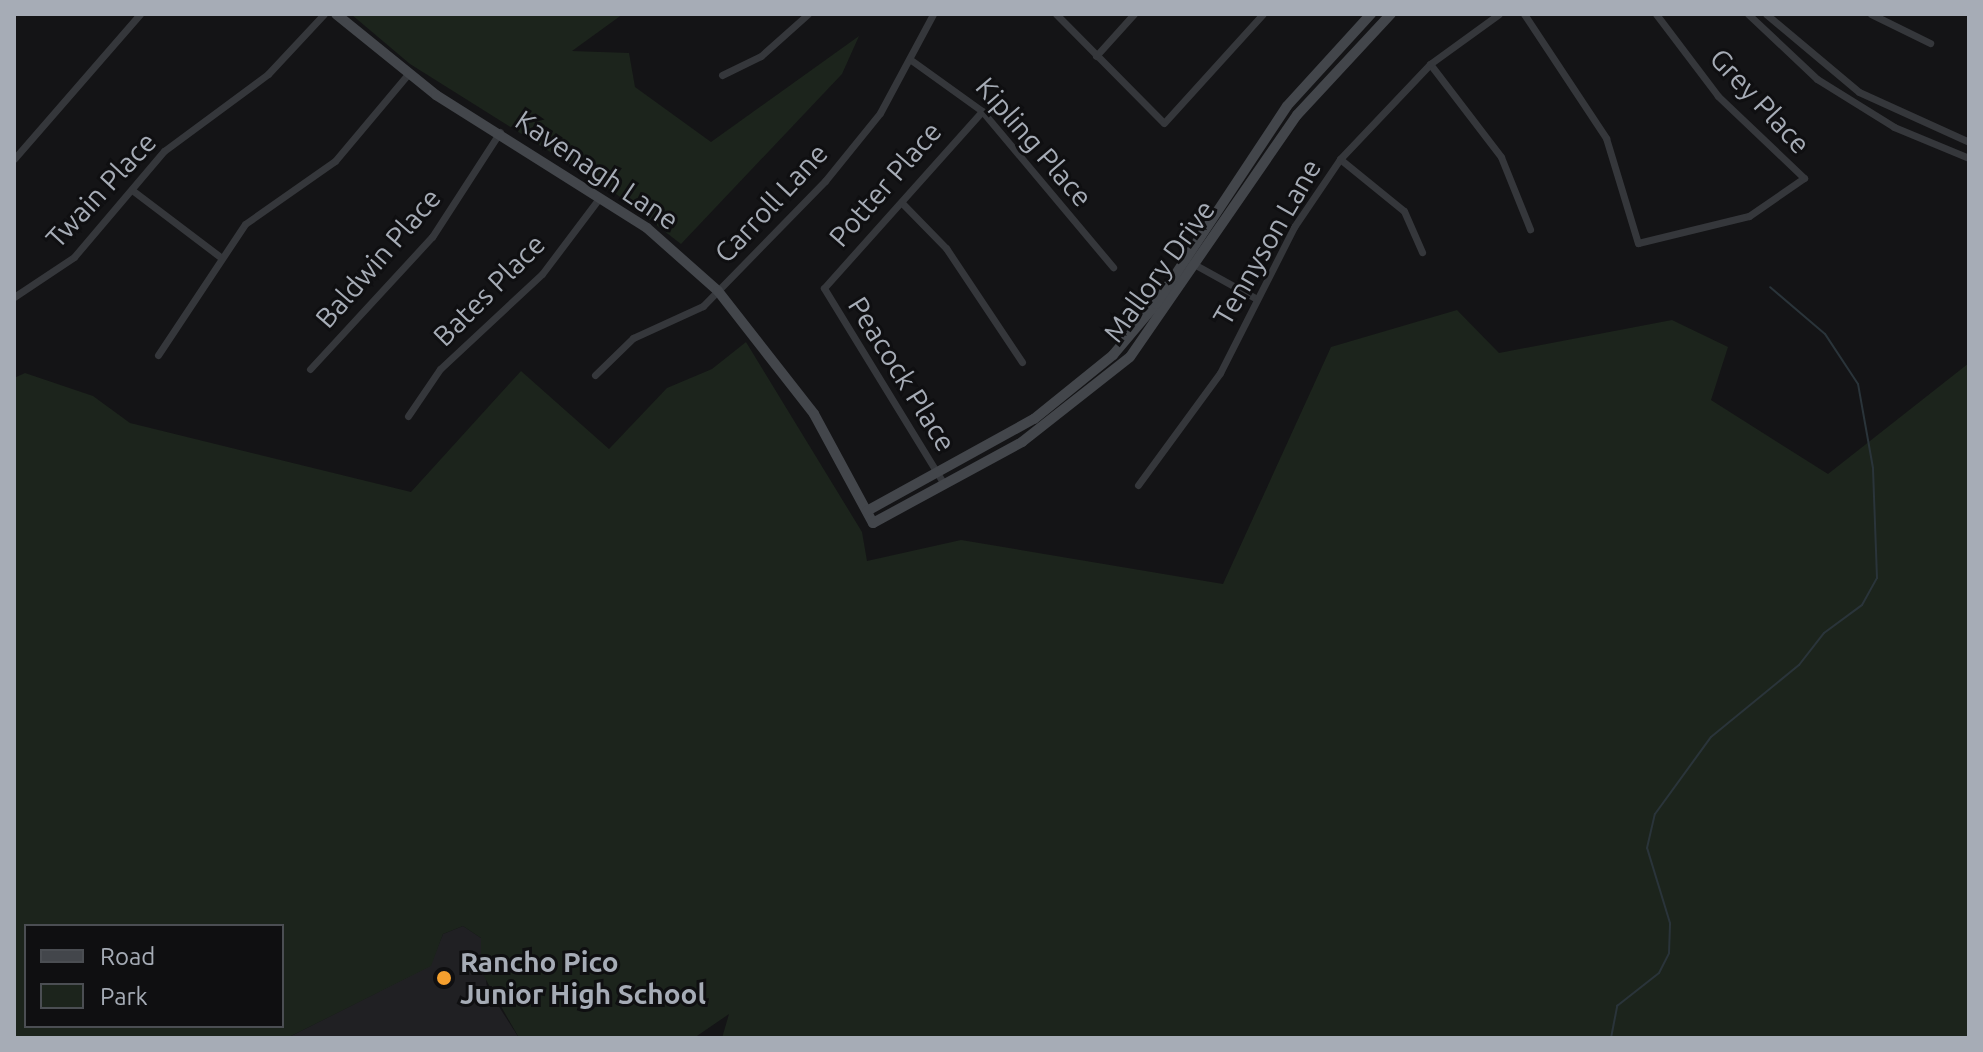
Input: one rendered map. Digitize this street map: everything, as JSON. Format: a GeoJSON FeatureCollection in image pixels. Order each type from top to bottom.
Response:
{"type":"FeatureCollection","features":[{"type":"Feature","properties":{"kind":"main road","name":"Kavenagh Lane"},"geometry":{"type":"LineString","coordinates":[[336,14],[408,74],[602,195],[718,291],[814,414],[873,523]]}},
{"type":"Feature","properties":{"kind":"main road"},"geometry":{"type":"LineString","coordinates":[[867,511],[938,473],[1082,384],[1140,324],[1287,106],[1371,14]]}},
{"type":"Feature","properties":{"kind":"main road","name":"Mallory Drive"},"geometry":{"type":"LineString","coordinates":[[873,523],[1022,442],[1095,390],[1168,311],[1297,115],[1391,14]]}},
{"type":"Feature","properties":{"kind":"street"},"geometry":{"type":"LineString","coordinates":[[14,159],[140,14]]}},
{"type":"Feature","properties":{"kind":"street","name":"Twain Place"},"geometry":{"type":"LineString","coordinates":[[14,297],[74,257],[164,151],[268,74],[324,14]]}},
{"type":"Feature","properties":{"kind":"street"},"geometry":{"type":"LineString","coordinates":[[722,75],[761,56],[808,14]]}},
{"type":"Feature","properties":{"kind":"street","name":"Carroll Lane"},"geometry":{"type":"LineString","coordinates":[[595,375],[633,338],[693,315],[841,162],[911,60],[933,14]]}},
{"type":"Feature","properties":{"kind":"street"},"geometry":{"type":"LineString","coordinates":[[1056,14],[1164,123],[1263,14]]}},
{"type":"Feature","properties":{"kind":"street"},"geometry":{"type":"LineString","coordinates":[[1096,56],[1134,14]]}},
{"type":"Feature","properties":{"kind":"street","name":"Tennyson Lane"},"geometry":{"type":"LineString","coordinates":[[1138,485],[1198,408],[1257,299],[1340,159],[1430,64],[1499,14]]}},
{"type":"Feature","properties":{"kind":"street","name":"Grey Place"},"geometry":{"type":"LineString","coordinates":[[1524,14],[1606,138],[1638,243],[1749,216],[1804,178],[1718,96],[1656,14]]}},
{"type":"Feature","properties":{"kind":"street"},"geometry":{"type":"LineString","coordinates":[[1748,14],[1817,79],[1894,127],[1969,158]]}},
{"type":"Feature","properties":{"kind":"street"},"geometry":{"type":"LineString","coordinates":[[1766,14],[1859,92],[1969,142]]}},
{"type":"Feature","properties":{"kind":"street"},"geometry":{"type":"LineString","coordinates":[[1871,14],[1930,43]]}},
{"type":"Feature","properties":{"kind":"street","name":"Kipling Place"},"geometry":{"type":"LineString","coordinates":[[911,60],[982,111],[1113,267]]}},
{"type":"Feature","properties":{"kind":"street"},"geometry":{"type":"LineString","coordinates":[[1430,64],[1501,157],[1530,229]]}},
{"type":"Feature","properties":{"kind":"street"},"geometry":{"type":"LineString","coordinates":[[158,355],[219,256],[262,209],[346,150],[408,74]]}},
{"type":"Feature","properties":{"kind":"street","name":"Potter Place"},"geometry":{"type":"LineString","coordinates":[[824,288],[903,204],[982,111]]}},
{"type":"Feature","properties":{"kind":"street","name":"Baldwin Place"},"geometry":{"type":"LineString","coordinates":[[310,369],[432,237],[500,132]]}},
{"type":"Feature","properties":{"kind":"street"},"geometry":{"type":"LineString","coordinates":[[1340,159],[1404,211],[1422,252]]}},
{"type":"Feature","properties":{"kind":"street"},"geometry":{"type":"LineString","coordinates":[[132,190],[219,256]]}},
{"type":"Feature","properties":{"kind":"street","name":"Bates Place"},"geometry":{"type":"LineString","coordinates":[[408,416],[440,369],[542,274],[602,195]]}},
{"type":"Feature","properties":{"kind":"street"},"geometry":{"type":"LineString","coordinates":[[903,204],[946,248],[1022,362]]}},
{"type":"Feature","properties":{"kind":"street"},"geometry":{"type":"LineString","coordinates":[[1186,259],[1257,299]]}},
{"type":"Feature","properties":{"kind":"street","name":"Peacock Place"},"geometry":{"type":"LineString","coordinates":[[824,288],[944,484]]}},
{"type":"Feature","properties":{"kind":"shaded area","name":"Rancho Pico Junior High School"},"geometry":{"type":"Polygon","coordinates":[[[463,926],[481,938],[487,988],[519,1038],[287,1038],[430,966],[443,934],[463,926]]]}},
{"type":"Feature","properties":{"kind":"green space"},"geometry":{"type":"Polygon","coordinates":[[[623,14],[572,51],[629,53],[635,87],[711,142],[859,36],[842,74],[681,244],[611,190],[410,64],[352,15],[623,14]]]}},
{"type":"Feature","properties":{"kind":"green space"},"geometry":{"type":"Polygon","coordinates":[[[1457,310],[1499,353],[1672,320],[1728,347],[1711,400],[1828,474],[1969,363],[1969,1038],[722,1038],[729,1014],[694,1038],[519,1038],[481,971],[481,938],[463,926],[443,934],[431,966],[287,1038],[14,1038],[14,378],[25,373],[93,396],[130,423],[411,492],[521,371],[609,449],[667,388],[712,369],[746,342],[862,532],[867,561],[961,540],[1223,584],[1331,347],[1457,310]]]}},
{"type":"Feature","properties":{"kind":"waterway"},"geometry":{"type":"LineString","coordinates":[[1611,1038],[1617,1006],[1659,973],[1669,953],[1670,923],[1647,848],[1655,814],[1711,737],[1799,665],[1824,633],[1862,605],[1877,578],[1873,468],[1858,384],[1825,334],[1770,287]]}},
{"type":"Feature","properties":{"kind":"place","name":"Rancho Pico Junior High School"},"geometry":{"type":"Point","coordinates":[444,978]}}]}
